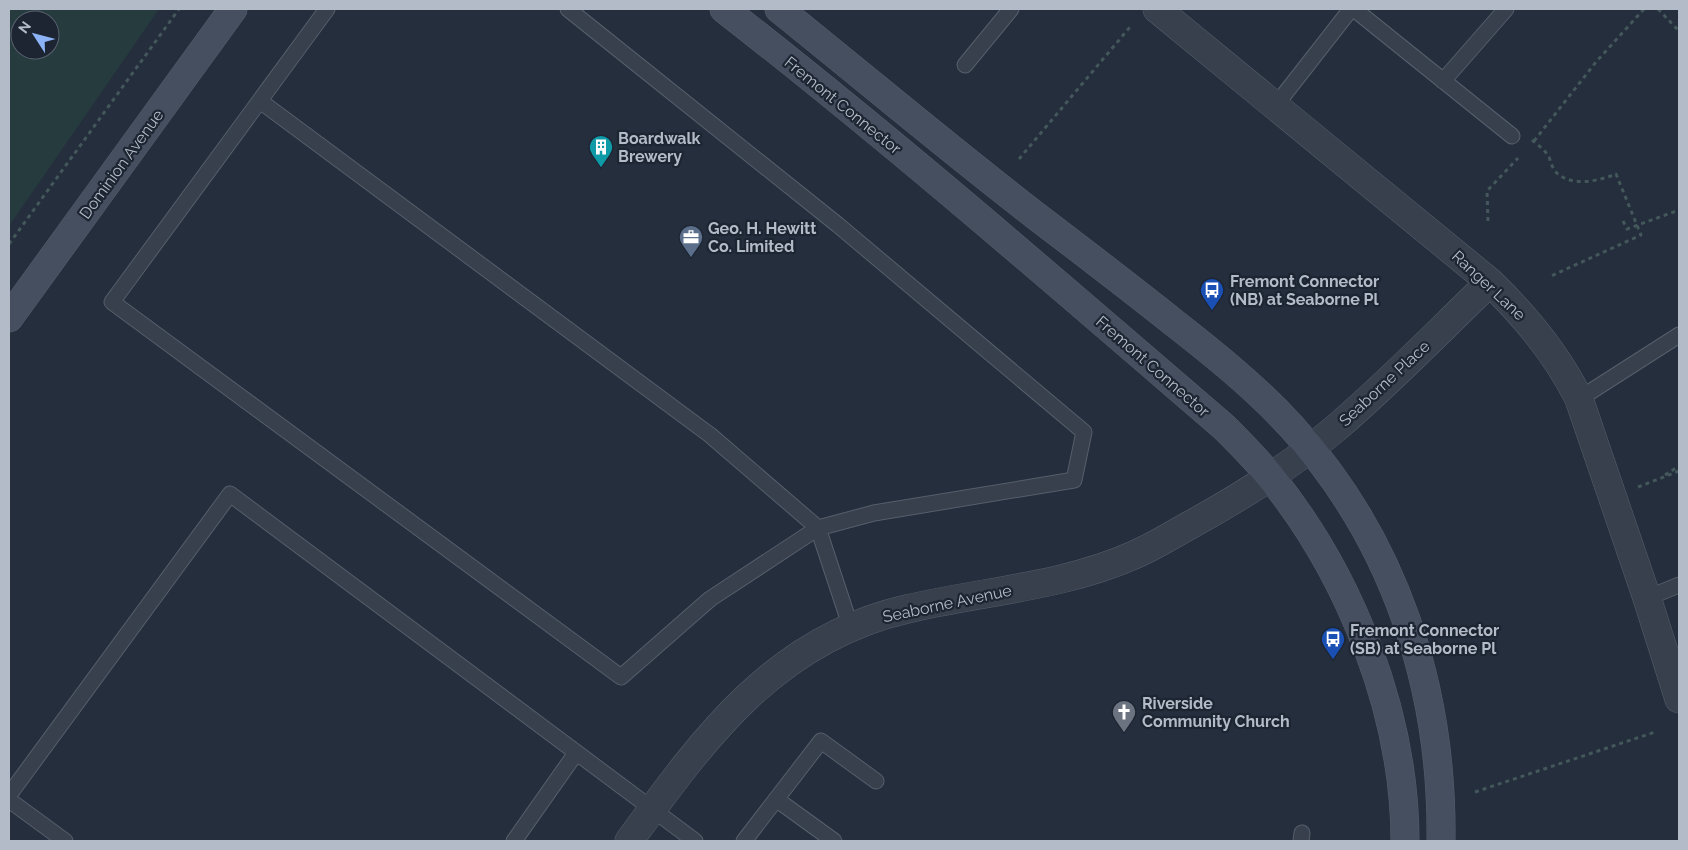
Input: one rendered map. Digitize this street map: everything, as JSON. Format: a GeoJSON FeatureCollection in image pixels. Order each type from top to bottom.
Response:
{"type":"FeatureCollection","features":[{"type":"Feature","properties":{"kind":"main road","name":"Dominion Avenue"},"geometry":{"type":"LineString","coordinates":[[9,318],[233,9]]}},
{"type":"Feature","properties":{"kind":"main road","name":"Fremont Connector"},"geometry":{"type":"LineString","coordinates":[[724,9],[890,143],[1049,276],[1225,428],[1250,452],[1270,476],[1295,510],[1320,550],[1339,584],[1369,652],[1381,688],[1396,752],[1403,797],[1405,841]]}},
{"type":"Feature","properties":{"kind":"main road"},"geometry":{"type":"LineString","coordinates":[[780,9],[983,175],[1214,354],[1271,406],[1310,448],[1340,489],[1379,555],[1395,589],[1408,624],[1423,678],[1435,735],[1441,810],[1441,841]]}},
{"type":"Feature","properties":{"kind":"street","name":"Ranger Lane"},"geometry":{"type":"LineString","coordinates":[[1157,9],[1490,282],[1515,306],[1537,332],[1579,399],[1647,598],[1679,699]]}},
{"type":"Feature","properties":{"kind":"street","name":"Seaborne Place"},"geometry":{"type":"LineString","coordinates":[[1270,476],[1310,448],[1358,408],[1490,282]]}},
{"type":"Feature","properties":{"kind":"street","name":"Seaborne Avenue"},"geometry":{"type":"LineString","coordinates":[[629,841],[719,725],[749,694],[798,655],[829,637],[906,609],[1065,579],[1100,568],[1136,554],[1174,534],[1214,512],[1270,476]]}},
{"type":"Feature","properties":{"kind":"lane"},"geometry":{"type":"LineString","coordinates":[[327,9],[112,302],[621,677],[710,599],[818,528],[874,513],[1074,480],[1084,432],[838,225],[568,9]]}},
{"type":"Feature","properties":{"kind":"lane"},"geometry":{"type":"LineString","coordinates":[[964,65],[1011,9]]}},
{"type":"Feature","properties":{"kind":"lane"},"geometry":{"type":"LineString","coordinates":[[1276,105],[1353,9],[1512,136]]}},
{"type":"Feature","properties":{"kind":"lane"},"geometry":{"type":"LineString","coordinates":[[1444,80],[1506,9]]}},
{"type":"Feature","properties":{"kind":"lane"},"geometry":{"type":"LineString","coordinates":[[260,101],[710,435],[818,528],[851,628]]}},
{"type":"Feature","properties":{"kind":"lane"},"geometry":{"type":"LineString","coordinates":[[1579,399],[1679,335]]}},
{"type":"Feature","properties":{"kind":"lane"},"geometry":{"type":"LineString","coordinates":[[9,795],[230,494],[695,841]]}},
{"type":"Feature","properties":{"kind":"lane"},"geometry":{"type":"LineString","coordinates":[[1647,598],[1679,585]]}},
{"type":"Feature","properties":{"kind":"lane"},"geometry":{"type":"LineString","coordinates":[[744,841],[821,741],[876,781]]}},
{"type":"Feature","properties":{"kind":"lane"},"geometry":{"type":"LineString","coordinates":[[514,841],[576,753]]}},
{"type":"Feature","properties":{"kind":"lane"},"geometry":{"type":"LineString","coordinates":[[776,798],[834,841]]}},
{"type":"Feature","properties":{"kind":"lane"},"geometry":{"type":"LineString","coordinates":[[9,800],[65,841]]}},
{"type":"Feature","properties":{"kind":"path"},"geometry":{"type":"LineString","coordinates":[[9,244],[179,9]]}},
{"type":"Feature","properties":{"kind":"path"},"geometry":{"type":"LineString","coordinates":[[1527,148],[1596,62],[1644,9]]}},
{"type":"Feature","properties":{"kind":"path"},"geometry":{"type":"LineString","coordinates":[[1658,9],[1679,32]]}},
{"type":"Feature","properties":{"kind":"path"},"geometry":{"type":"LineString","coordinates":[[1019,159],[1130,27]]}},
{"type":"Feature","properties":{"kind":"path"},"geometry":{"type":"LineString","coordinates":[[1534,141],[1548,155],[1555,171],[1566,178],[1584,182],[1616,174],[1641,235],[1551,276]]}},
{"type":"Feature","properties":{"kind":"path"},"geometry":{"type":"LineString","coordinates":[[1488,221],[1487,191],[1520,155]]}},
{"type":"Feature","properties":{"kind":"path"},"geometry":{"type":"LineString","coordinates":[[1623,221],[1627,229],[1679,210]]}},
{"type":"Feature","properties":{"kind":"path"},"geometry":{"type":"LineString","coordinates":[[1659,479],[1679,466]]}},
{"type":"Feature","properties":{"kind":"path"},"geometry":{"type":"LineString","coordinates":[[1631,489],[1679,471]]}},
{"type":"Feature","properties":{"kind":"path"},"geometry":{"type":"LineString","coordinates":[[1475,792],[1655,732]]}},
{"type":"Feature","properties":{"kind":"green space"},"geometry":{"type":"Polygon","coordinates":[[[9,9],[159,9],[9,226],[9,9]]]}},
{"type":"Feature","properties":{"kind":"place","name":"Boardwalk Brewery"},"geometry":{"type":"Point","coordinates":[601,168]}},
{"type":"Feature","properties":{"kind":"place","name":"Geo. H. Hewitt Co. Limited"},"geometry":{"type":"Point","coordinates":[691,258]}},
{"type":"Feature","properties":{"kind":"place","name":"Fremont Connector (NB) at Seaborne Pl"},"geometry":{"type":"Point","coordinates":[1212,311]}},
{"type":"Feature","properties":{"kind":"place","name":"Fremont Connector (SB) at Seaborne Pl"},"geometry":{"type":"Point","coordinates":[1333,660]}},
{"type":"Feature","properties":{"kind":"place","name":"Riverside Community Church"},"geometry":{"type":"Point","coordinates":[1124,733]}}]}
